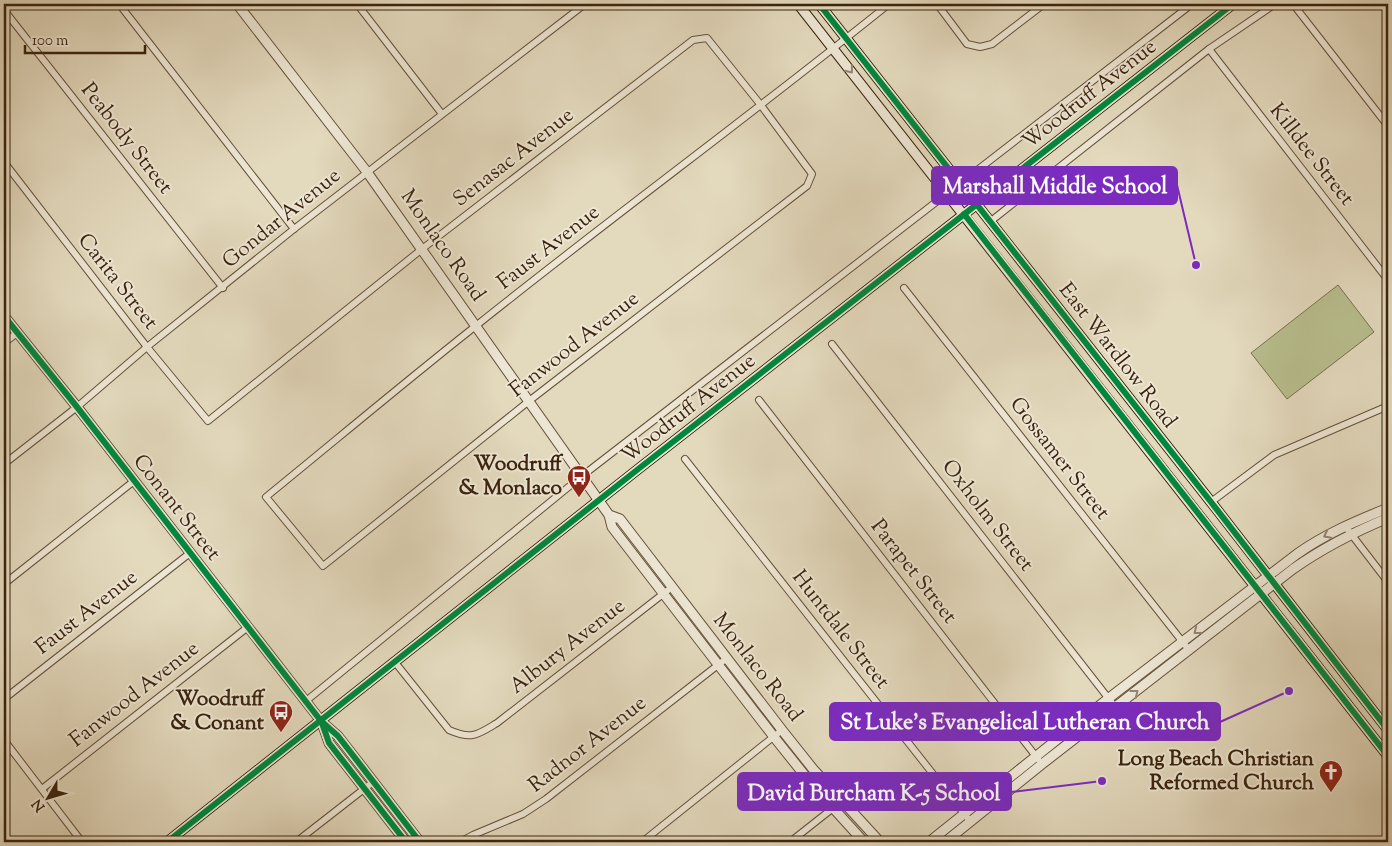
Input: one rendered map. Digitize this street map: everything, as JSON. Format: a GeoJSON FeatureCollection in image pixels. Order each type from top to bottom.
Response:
{"type":"FeatureCollection","features":[{"type":"Feature","properties":{"kind":"street"},"geometry":{"type":"LineString","coordinates":[[118,4],[294,229]]}},
{"type":"Feature","properties":{"kind":"street","name":"Monlaco Road"},"geometry":{"type":"LineString","coordinates":[[237,4],[367,172],[609,515],[612,527],[774,737],[864,842]]}},
{"type":"Feature","properties":{"kind":"street"},"geometry":{"type":"LineString","coordinates":[[357,4],[442,114]]}},
{"type":"Feature","properties":{"kind":"street","name":"Gondar Avenue"},"geometry":{"type":"LineString","coordinates":[[4,464],[77,407],[147,347],[294,229],[585,4]]}},
{"type":"Feature","properties":{"kind":"street","name":"East Wardlow Road"},"geometry":{"type":"LineString","coordinates":[[798,4],[1388,756]]}},
{"type":"Feature","properties":{"kind":"street","name":"East Wardlow Road"},"geometry":{"type":"LineString","coordinates":[[819,4],[1388,729]]}},
{"type":"Feature","properties":{"kind":"street","name":"Faust Avenue"},"geometry":{"type":"LineString","coordinates":[[293,530],[266,497],[476,325],[760,104],[834,49],[889,4]]}},
{"type":"Feature","properties":{"kind":"street"},"geometry":{"type":"LineString","coordinates":[[938,4],[967,44],[980,47],[992,44],[1044,4]]}},
{"type":"Feature","properties":{"kind":"street","name":"Woodruff Avenue"},"geometry":{"type":"LineString","coordinates":[[306,701],[582,476],[1192,4]]}},
{"type":"Feature","properties":{"kind":"street","name":"Woodruff Avenue"},"geometry":{"type":"LineString","coordinates":[[167,842],[598,501],[1233,4]]}},
{"type":"Feature","properties":{"kind":"street","name":"Woodruff Avenue"},"geometry":{"type":"LineString","coordinates":[[991,221],[1209,49],[1274,4]]}},
{"type":"Feature","properties":{"kind":"street"},"geometry":{"type":"LineString","coordinates":[[1293,4],[1388,126]]}},
{"type":"Feature","properties":{"kind":"street","name":"Peabody Street"},"geometry":{"type":"LineString","coordinates":[[4,10],[222,288]]}},
{"type":"Feature","properties":{"kind":"street","name":"Senasac Avenue"},"geometry":{"type":"LineString","coordinates":[[208,421],[422,249],[692,40],[707,38],[760,104]]}},
{"type":"Feature","properties":{"kind":"street","name":"Killdee Street"},"geometry":{"type":"LineString","coordinates":[[1209,49],[1388,280]]}},
{"type":"Feature","properties":{"kind":"street","name":"Fanwood Avenue"},"geometry":{"type":"LineString","coordinates":[[293,530],[323,566],[529,401],[807,186],[812,174],[760,104]]}},
{"type":"Feature","properties":{"kind":"street","name":"Carita Street"},"geometry":{"type":"LineString","coordinates":[[4,162],[147,347],[208,421]]}},
{"type":"Feature","properties":{"kind":"street","name":"Gossamer Street"},"geometry":{"type":"LineString","coordinates":[[904,288],[1189,650]]}},
{"type":"Feature","properties":{"kind":"street","name":"Conant Street"},"geometry":{"type":"LineString","coordinates":[[4,316],[321,721],[338,736],[420,842]]}},
{"type":"Feature","properties":{"kind":"street"},"geometry":{"type":"LineString","coordinates":[[4,343],[17,333]]}},
{"type":"Feature","properties":{"kind":"street","name":"Oxholm Street"},"geometry":{"type":"LineString","coordinates":[[832,344],[1116,708]]}},
{"type":"Feature","properties":{"kind":"street","name":"Parapet Street"},"geometry":{"type":"LineString","coordinates":[[759,400],[1042,764]]}},
{"type":"Feature","properties":{"kind":"street"},"geometry":{"type":"LineString","coordinates":[[1211,502],[1274,454],[1388,406]]}},
{"type":"Feature","properties":{"kind":"street","name":"Huntdale Street"},"geometry":{"type":"LineString","coordinates":[[685,459],[970,821]]}},
{"type":"Feature","properties":{"kind":"street"},"geometry":{"type":"LineString","coordinates":[[4,584],[134,481]]}},
{"type":"Feature","properties":{"kind":"street"},"geometry":{"type":"LineString","coordinates":[[929,842],[1109,698],[1254,586],[1319,539],[1388,508]]}},
{"type":"Feature","properties":{"kind":"street","name":"Monlaco Road"},"geometry":{"type":"LineString","coordinates":[[609,515],[620,519],[782,730],[842,801],[880,842]]}},
{"type":"Feature","properties":{"kind":"street"},"geometry":{"type":"LineString","coordinates":[[945,842],[1042,764],[1315,554],[1350,534],[1388,518]]}},
{"type":"Feature","properties":{"kind":"street"},"geometry":{"type":"LineString","coordinates":[[1345,526],[1388,582]]}},
{"type":"Feature","properties":{"kind":"street","name":"Faust Avenue"},"geometry":{"type":"LineString","coordinates":[[4,698],[190,553]]}},
{"type":"Feature","properties":{"kind":"street","name":"Albury Avenue"},"geometry":{"type":"LineString","coordinates":[[394,662],[449,730],[461,735],[474,736],[497,723],[672,587]]}},
{"type":"Feature","properties":{"kind":"street","name":"Fanwood Avenue"},"geometry":{"type":"LineString","coordinates":[[42,789],[248,627]]}},
{"type":"Feature","properties":{"kind":"street"},"geometry":{"type":"LineString","coordinates":[[1318,667],[1331,657]]}},
{"type":"Feature","properties":{"kind":"street","name":"Radnor Avenue"},"geometry":{"type":"LineString","coordinates":[[460,842],[523,814],[546,800],[726,658]]}},
{"type":"Feature","properties":{"kind":"street","name":"Conant Street"},"geometry":{"type":"LineString","coordinates":[[321,721],[329,742],[406,842]]}},
{"type":"Feature","properties":{"kind":"street"},"geometry":{"type":"LineString","coordinates":[[1374,738],[1388,729]]}},
{"type":"Feature","properties":{"kind":"street"},"geometry":{"type":"LineString","coordinates":[[642,842],[782,730]]}},
{"type":"Feature","properties":{"kind":"street"},"geometry":{"type":"LineString","coordinates":[[4,740],[82,842]]}},
{"type":"Feature","properties":{"kind":"street"},"geometry":{"type":"LineString","coordinates":[[296,842],[373,782]]}},
{"type":"Feature","properties":{"kind":"street"},"geometry":{"type":"LineString","coordinates":[[790,842],[842,801]]}},
{"type":"Feature","properties":{"kind":"green space"},"geometry":{"type":"Polygon","coordinates":[[[1338,285],[1374,332],[1287,399],[1251,353],[1338,285]]]}},
{"type":"Feature","properties":{"kind":"cycle path"},"geometry":{"type":"LineString","coordinates":[[819,4],[1388,730]]}},
{"type":"Feature","properties":{"kind":"cycle path"},"geometry":{"type":"LineString","coordinates":[[167,842],[637,470],[1233,4]]}},
{"type":"Feature","properties":{"kind":"cycle path"},"geometry":{"type":"LineString","coordinates":[[964,214],[1388,756]]}},
{"type":"Feature","properties":{"kind":"cycle path"},"geometry":{"type":"LineString","coordinates":[[4,316],[321,721],[338,736],[420,842]]}},
{"type":"Feature","properties":{"kind":"cycle path"},"geometry":{"type":"LineString","coordinates":[[322,723],[329,743],[406,842]]}},
{"type":"Feature","properties":{"kind":"place","name":"Marshall Middle School"},"geometry":{"type":"Point","coordinates":[1196,265]}},
{"type":"Feature","properties":{"kind":"place","name":"Woodruff & Monlaco"},"geometry":{"type":"Point","coordinates":[579,498]}},
{"type":"Feature","properties":{"kind":"place","name":"St Luke's Evangelical Lutheran Church"},"geometry":{"type":"Point","coordinates":[1289,691]}},
{"type":"Feature","properties":{"kind":"place","name":"Woodruff & Conant"},"geometry":{"type":"Point","coordinates":[281,733]}},
{"type":"Feature","properties":{"kind":"place","name":"David Burcham K-5 School"},"geometry":{"type":"Point","coordinates":[1102,781]}},
{"type":"Feature","properties":{"kind":"place","name":"Long Beach Christian Reformed Church"},"geometry":{"type":"Point","coordinates":[1331,793]}}]}
